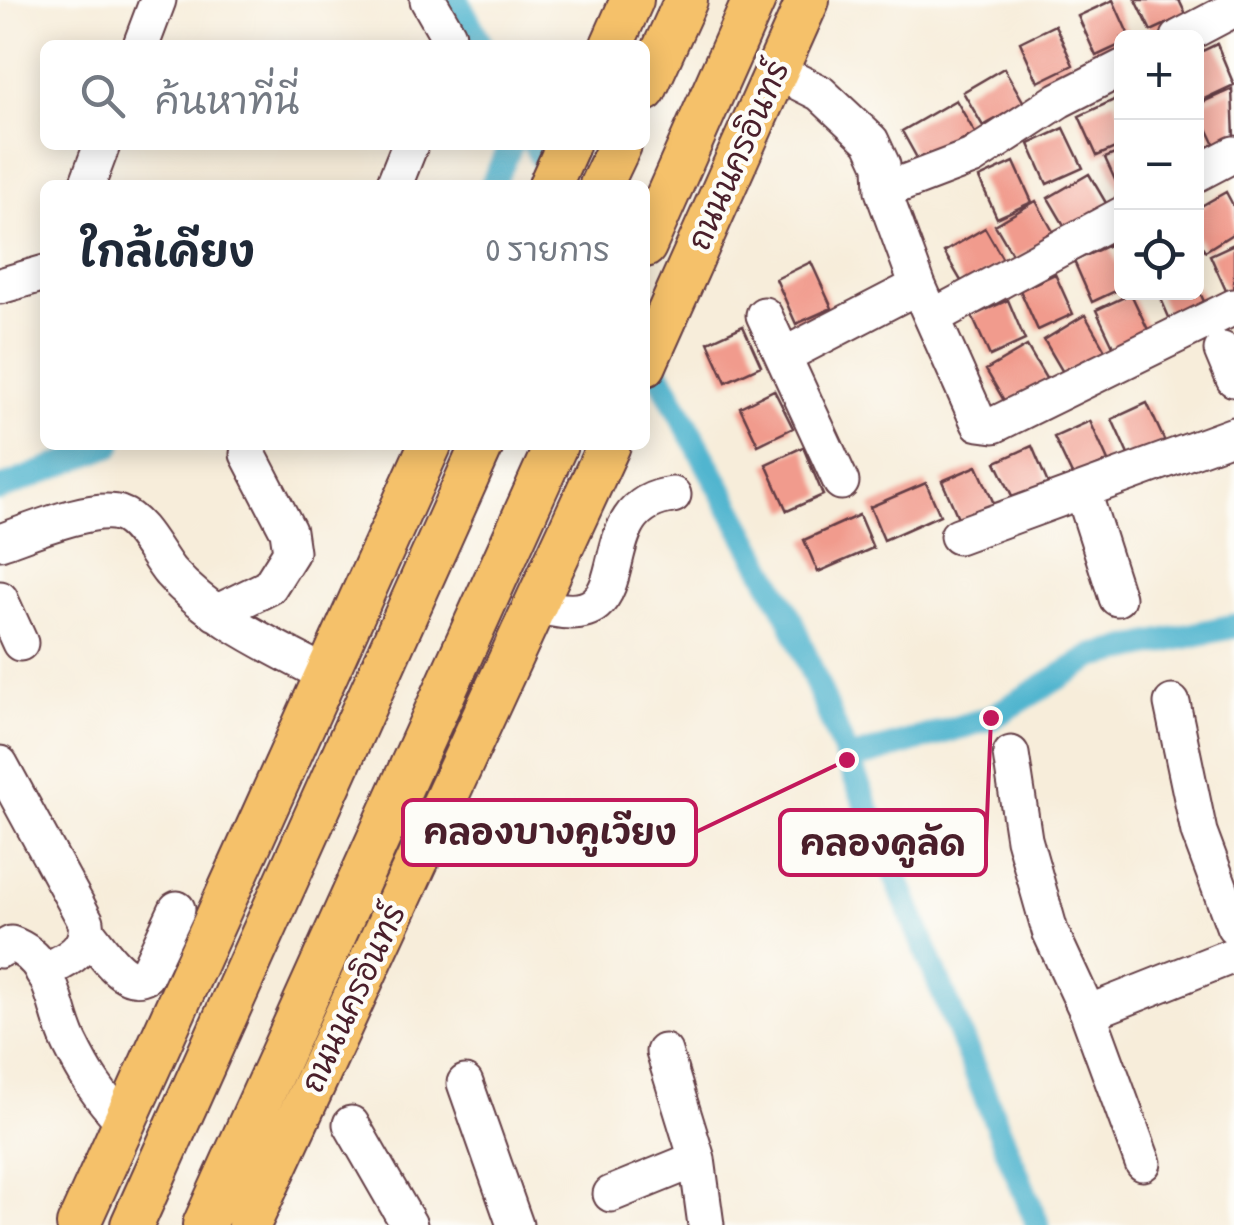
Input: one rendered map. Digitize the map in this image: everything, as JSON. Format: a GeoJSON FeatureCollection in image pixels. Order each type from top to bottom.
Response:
{"type":"FeatureCollection","features":[{"type":"Feature","properties":{"kind":"main road"},"geometry":{"type":"LineString","coordinates":[[614,40],[632,0]]}},
{"type":"Feature","properties":{"kind":"main road"},"geometry":{"type":"LineString","coordinates":[[650,79],[686,0]]}},
{"type":"Feature","properties":{"kind":"main road","name":"ถนนนครอินทร์"},"geometry":{"type":"LineString","coordinates":[[650,235],[754,0]]}},
{"type":"Feature","properties":{"kind":"main road","name":"ถนนนครอินทร์"},"geometry":{"type":"LineString","coordinates":[[650,354],[808,5]]}},
{"type":"Feature","properties":{"kind":"main road"},"geometry":{"type":"LineString","coordinates":[[552,180],[566,150]]}},
{"type":"Feature","properties":{"kind":"main road"},"geometry":{"type":"LineString","coordinates":[[78,1225],[428,450]]}},
{"type":"Feature","properties":{"kind":"main road"},"geometry":{"type":"LineString","coordinates":[[132,1225],[480,450]]}},
{"type":"Feature","properties":{"kind":"main road","name":"ถนนนครอินทร์"},"geometry":{"type":"LineString","coordinates":[[204,1225],[554,450]]}},
{"type":"Feature","properties":{"kind":"main road","name":"ถนนนครอินทร์"},"geometry":{"type":"LineString","coordinates":[[250,1225],[607,450]]}},
{"type":"Feature","properties":{"kind":"main road"},"geometry":{"type":"LineString","coordinates":[[220,1225],[241,1142]]}},
{"type":"Feature","properties":{"kind":"street"},"geometry":{"type":"LineString","coordinates":[[143,40],[158,0]]}},
{"type":"Feature","properties":{"kind":"street"},"geometry":{"type":"LineString","coordinates":[[428,0],[448,40]]}},
{"type":"Feature","properties":{"kind":"street"},"geometry":{"type":"LineString","coordinates":[[1194,30],[1234,9]]}},
{"type":"Feature","properties":{"kind":"street"},"geometry":{"type":"LineString","coordinates":[[776,72],[820,93],[841,114],[840,131],[851,157],[883,191],[975,418],[988,426],[1234,307]]}},
{"type":"Feature","properties":{"kind":"street"},"geometry":{"type":"LineString","coordinates":[[883,191],[972,156],[1059,100],[1114,72]]}},
{"type":"Feature","properties":{"kind":"street"},"geometry":{"type":"LineString","coordinates":[[88,180],[100,150]]}},
{"type":"Feature","properties":{"kind":"street"},"geometry":{"type":"LineString","coordinates":[[396,180],[408,150]]}},
{"type":"Feature","properties":{"kind":"street"},"geometry":{"type":"LineString","coordinates":[[1204,170],[1234,154]]}},
{"type":"Feature","properties":{"kind":"street"},"geometry":{"type":"LineString","coordinates":[[783,356],[926,301],[1114,219]]}},
{"type":"Feature","properties":{"kind":"street"},"geometry":{"type":"LineString","coordinates":[[0,286],[40,275]]}},
{"type":"Feature","properties":{"kind":"street"},"geometry":{"type":"LineString","coordinates":[[764,315],[841,482]]}},
{"type":"Feature","properties":{"kind":"street"},"geometry":{"type":"LineString","coordinates":[[958,536],[1234,435]]}},
{"type":"Feature","properties":{"kind":"street"},"geometry":{"type":"LineString","coordinates":[[216,612],[270,587],[292,552],[288,531],[248,454]]}},
{"type":"Feature","properties":{"kind":"street"},"geometry":{"type":"LineString","coordinates":[[1083,492],[1117,598]]}},
{"type":"Feature","properties":{"kind":"street"},"geometry":{"type":"LineString","coordinates":[[534,604],[562,613],[597,604],[605,594],[619,541],[634,512],[653,497],[673,495]]}},
{"type":"Feature","properties":{"kind":"street"},"geometry":{"type":"LineString","coordinates":[[0,542],[92,513],[120,514],[130,520],[178,581],[216,612],[325,674]]}},
{"type":"Feature","properties":{"kind":"street"},"geometry":{"type":"LineString","coordinates":[[0,600],[20,643]]}},
{"type":"Feature","properties":{"kind":"street"},"geometry":{"type":"LineString","coordinates":[[1172,703],[1199,832],[1234,926]]}},
{"type":"Feature","properties":{"kind":"street"},"geometry":{"type":"LineString","coordinates":[[1010,754],[1024,839],[1050,931],[1088,1013],[1143,1163]]}},
{"type":"Feature","properties":{"kind":"street"},"geometry":{"type":"LineString","coordinates":[[0,764],[86,922],[87,932],[78,952],[43,972]]}},
{"type":"Feature","properties":{"kind":"street"},"geometry":{"type":"LineString","coordinates":[[87,932],[122,972],[140,980],[146,975],[177,909]]}},
{"type":"Feature","properties":{"kind":"street"},"geometry":{"type":"LineString","coordinates":[[0,950],[12,944],[23,948],[43,972],[53,986],[67,1038],[94,1091],[124,1122]]}},
{"type":"Feature","properties":{"kind":"street"},"geometry":{"type":"LineString","coordinates":[[1088,1013],[1234,955]]}},
{"type":"Feature","properties":{"kind":"street"},"geometry":{"type":"LineString","coordinates":[[664,1052],[697,1159],[706,1225]]}},
{"type":"Feature","properties":{"kind":"street"},"geometry":{"type":"LineString","coordinates":[[465,1082],[515,1225]]}},
{"type":"Feature","properties":{"kind":"street"},"geometry":{"type":"LineString","coordinates":[[351,1124],[409,1225]]}},
{"type":"Feature","properties":{"kind":"street"},"geometry":{"type":"LineString","coordinates":[[611,1194],[697,1159]]}},
{"type":"Feature","properties":{"kind":"building"},"geometry":{"type":"Polygon","coordinates":[[[1113,0],[1126,30],[1114,30],[1114,48],[1096,56],[1078,16],[1113,0]]]}},
{"type":"Feature","properties":{"kind":"building"},"geometry":{"type":"Polygon","coordinates":[[[1136,0],[1179,0],[1186,15],[1151,30],[1136,0]]]}},
{"type":"Feature","properties":{"kind":"building"},"geometry":{"type":"Polygon","coordinates":[[[1055,25],[1073,65],[1038,82],[1020,42],[1055,25]]]}},
{"type":"Feature","properties":{"kind":"building"},"geometry":{"type":"Polygon","coordinates":[[[1217,44],[1234,85],[1204,99],[1204,50],[1217,44]]]}},
{"type":"Feature","properties":{"kind":"building"},"geometry":{"type":"Polygon","coordinates":[[[1004,68],[1024,103],[983,126],[963,92],[1004,68]]]}},
{"type":"Feature","properties":{"kind":"building"},"geometry":{"type":"Polygon","coordinates":[[[1232,89],[1234,137],[1215,145],[1204,122],[1204,101],[1232,89]]]}},
{"type":"Feature","properties":{"kind":"building"},"geometry":{"type":"Polygon","coordinates":[[[956,100],[975,133],[921,165],[902,131],[956,100]]]}},
{"type":"Feature","properties":{"kind":"building"},"geometry":{"type":"Polygon","coordinates":[[[1114,100],[1114,149],[1097,156],[1079,116],[1114,100]]]}},
{"type":"Feature","properties":{"kind":"building"},"geometry":{"type":"Polygon","coordinates":[[[1064,128],[1083,168],[1047,184],[1029,144],[1064,128]]]}},
{"type":"Feature","properties":{"kind":"building"},"geometry":{"type":"Polygon","coordinates":[[[1114,154],[1114,178],[1105,158],[1114,154]]]}},
{"type":"Feature","properties":{"kind":"building"},"geometry":{"type":"Polygon","coordinates":[[[1014,162],[1032,202],[997,218],[979,178],[1014,162]]]}},
{"type":"Feature","properties":{"kind":"building"},"geometry":{"type":"Polygon","coordinates":[[[1089,174],[1109,208],[1068,232],[1048,198],[1089,174]]]}},
{"type":"Feature","properties":{"kind":"building"},"geometry":{"type":"Polygon","coordinates":[[[1226,192],[1234,207],[1234,233],[1205,251],[1204,249],[1204,204],[1226,192]]]}},
{"type":"Feature","properties":{"kind":"building"},"geometry":{"type":"Polygon","coordinates":[[[1036,201],[1055,235],[1015,259],[995,225],[1036,201]]]}},
{"type":"Feature","properties":{"kind":"building"},"geometry":{"type":"Polygon","coordinates":[[[985,228],[1005,263],[964,286],[944,252],[985,228]]]}},
{"type":"Feature","properties":{"kind":"building"},"geometry":{"type":"Polygon","coordinates":[[[1234,244],[1234,292],[1228,295],[1210,255],[1234,244]]]}},
{"type":"Feature","properties":{"kind":"building"},"geometry":{"type":"Polygon","coordinates":[[[1109,245],[1114,256],[1114,292],[1092,302],[1074,261],[1109,245]]]}},
{"type":"Feature","properties":{"kind":"building"},"geometry":{"type":"Polygon","coordinates":[[[811,262],[832,308],[796,324],[776,279],[811,262]]]}},
{"type":"Feature","properties":{"kind":"building"},"geometry":{"type":"Polygon","coordinates":[[[1055,274],[1073,314],[1038,330],[1020,290],[1055,274]]]}},
{"type":"Feature","properties":{"kind":"building"},"geometry":{"type":"Polygon","coordinates":[[[1008,300],[1025,340],[990,356],[972,316],[1008,300]]]}},
{"type":"Feature","properties":{"kind":"building"},"geometry":{"type":"Polygon","coordinates":[[[1118,300],[1134,300],[1150,334],[1115,350],[1096,310],[1118,300]]]}},
{"type":"Feature","properties":{"kind":"building"},"geometry":{"type":"Polygon","coordinates":[[[1161,300],[1203,300],[1206,306],[1171,322],[1161,300]]]}},
{"type":"Feature","properties":{"kind":"building"},"geometry":{"type":"Polygon","coordinates":[[[1085,315],[1105,350],[1064,374],[1044,340],[1085,315]]]}},
{"type":"Feature","properties":{"kind":"building"},"geometry":{"type":"Polygon","coordinates":[[[743,326],[761,366],[726,382],[708,342],[743,326]]]}},
{"type":"Feature","properties":{"kind":"building"},"geometry":{"type":"Polygon","coordinates":[[[1027,346],[1047,380],[1006,404],[986,370],[1027,346]]]}},
{"type":"Feature","properties":{"kind":"building"},"geometry":{"type":"Polygon","coordinates":[[[774,390],[793,428],[758,445],[740,407],[774,390]]]}},
{"type":"Feature","properties":{"kind":"building"},"geometry":{"type":"Polygon","coordinates":[[[1147,403],[1165,442],[1130,459],[1112,419],[1147,403]]]}},
{"type":"Feature","properties":{"kind":"building"},"geometry":{"type":"Polygon","coordinates":[[[1090,421],[1108,461],[1073,477],[1054,437],[1090,421]]]}},
{"type":"Feature","properties":{"kind":"building"},"geometry":{"type":"Polygon","coordinates":[[[1032,446],[1049,486],[1015,502],[996,462],[1032,446]]]}},
{"type":"Feature","properties":{"kind":"building"},"geometry":{"type":"Polygon","coordinates":[[[803,447],[823,495],[787,511],[766,464],[803,447]]]}},
{"type":"Feature","properties":{"kind":"building"},"geometry":{"type":"Polygon","coordinates":[[[977,466],[995,506],[960,522],[942,481],[977,466]]]}},
{"type":"Feature","properties":{"kind":"building"},"geometry":{"type":"Polygon","coordinates":[[[926,483],[940,515],[884,540],[870,507],[926,483]]]}},
{"type":"Feature","properties":{"kind":"building"},"geometry":{"type":"Polygon","coordinates":[[[859,515],[873,548],[818,572],[804,540],[859,515]]]}},
{"type":"Feature","properties":{"kind":"waterway"},"geometry":{"type":"LineString","coordinates":[[457,0],[478,40]]}},
{"type":"Feature","properties":{"kind":"waterway"},"geometry":{"type":"LineString","coordinates":[[494,180],[509,150]]}},
{"type":"Feature","properties":{"kind":"waterway"},"geometry":{"type":"LineString","coordinates":[[538,150],[554,180]]}},
{"type":"Feature","properties":{"kind":"waterway"},"geometry":{"type":"LineString","coordinates":[[650,357],[790,618],[1038,1225]]}},
{"type":"Feature","properties":{"kind":"waterway"},"geometry":{"type":"LineString","coordinates":[[0,489],[98,450]]}},
{"type":"Feature","properties":{"kind":"waterway"},"geometry":{"type":"LineString","coordinates":[[847,760],[991,718],[1094,656],[1234,626]]}},
{"type":"Feature","properties":{"kind":"place","name":"คลองคูลัด"},"geometry":{"type":"Point","coordinates":[991,718]}},
{"type":"Feature","properties":{"kind":"place","name":"คลองบางคูเวียง"},"geometry":{"type":"Point","coordinates":[847,760]}}]}
